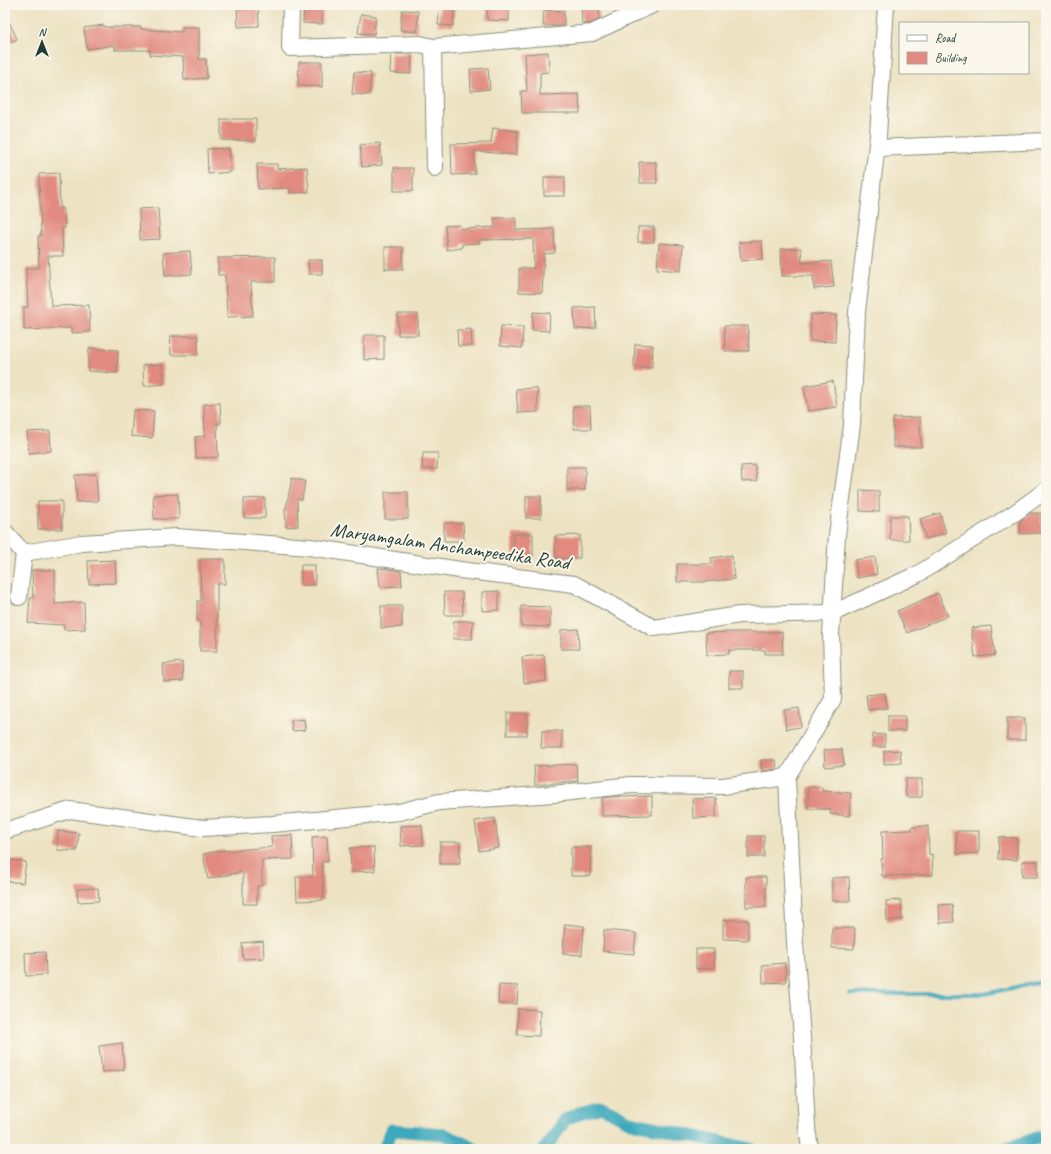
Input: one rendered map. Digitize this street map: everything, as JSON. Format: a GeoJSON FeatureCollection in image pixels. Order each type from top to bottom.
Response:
{"type":"FeatureCollection","features":[{"type":"Feature","properties":{"kind":"street"},"geometry":{"type":"LineString","coordinates":[[291,5],[290,48],[420,44],[433,47],[592,33],[652,5]]}},
{"type":"Feature","properties":{"kind":"street"},"geometry":{"type":"LineString","coordinates":[[810,1149],[807,1127],[795,943],[786,777],[833,699],[832,636],[837,535],[852,425],[857,312],[877,148],[886,5]]}},
{"type":"Feature","properties":{"kind":"street"},"geometry":{"type":"LineString","coordinates":[[433,47],[434,168]]}},
{"type":"Feature","properties":{"kind":"street"},"geometry":{"type":"LineString","coordinates":[[877,148],[1046,141]]}},
{"type":"Feature","properties":{"kind":"street","name":"Maryamgalam Anchampeedika Road"},"geometry":{"type":"LineString","coordinates":[[24,553],[82,544],[176,537],[310,547],[460,570],[574,584],[654,628],[740,615],[833,613],[918,574],[1016,512],[1046,490]]}},
{"type":"Feature","properties":{"kind":"street"},"geometry":{"type":"LineString","coordinates":[[5,532],[24,553],[19,597]]}},
{"type":"Feature","properties":{"kind":"street"},"geometry":{"type":"LineString","coordinates":[[5,831],[70,810],[202,828],[274,824],[399,812],[439,802],[554,794],[631,785],[723,786],[786,777]]}},
{"type":"Feature","properties":{"kind":"building"},"geometry":{"type":"Polygon","coordinates":[[[237,5],[258,5],[259,26],[238,27],[237,5]]]}},
{"type":"Feature","properties":{"kind":"building"},"geometry":{"type":"Polygon","coordinates":[[[440,5],[455,5],[453,26],[438,25],[440,5]]]}},
{"type":"Feature","properties":{"kind":"building"},"geometry":{"type":"Polygon","coordinates":[[[487,5],[509,5],[509,21],[487,20],[487,5]]]}},
{"type":"Feature","properties":{"kind":"building"},"geometry":{"type":"Polygon","coordinates":[[[581,5],[598,5],[600,19],[590,24],[582,24],[581,5]]]}},
{"type":"Feature","properties":{"kind":"building"},"geometry":{"type":"Polygon","coordinates":[[[304,6],[323,6],[322,24],[303,23],[304,6]]]}},
{"type":"Feature","properties":{"kind":"building"},"geometry":{"type":"Polygon","coordinates":[[[402,10],[418,11],[417,32],[400,30],[402,10]]]}},
{"type":"Feature","properties":{"kind":"building"},"geometry":{"type":"Polygon","coordinates":[[[544,10],[564,11],[564,26],[543,26],[544,10]]]}},
{"type":"Feature","properties":{"kind":"building"},"geometry":{"type":"Polygon","coordinates":[[[5,13],[17,39],[5,45],[5,13]]]}},
{"type":"Feature","properties":{"kind":"building"},"geometry":{"type":"Polygon","coordinates":[[[361,14],[376,16],[374,34],[358,33],[361,14]]]}},
{"type":"Feature","properties":{"kind":"building"},"geometry":{"type":"Polygon","coordinates":[[[104,25],[104,27],[141,27],[141,29],[182,32],[182,27],[199,27],[199,59],[206,59],[207,78],[184,80],[183,57],[150,55],[150,50],[115,50],[115,45],[87,49],[84,28],[104,25]]]}},
{"type":"Feature","properties":{"kind":"building"},"geometry":{"type":"Polygon","coordinates":[[[548,52],[549,72],[540,73],[540,95],[579,94],[580,113],[522,113],[521,91],[527,91],[525,54],[548,52]]]}},
{"type":"Feature","properties":{"kind":"building"},"geometry":{"type":"Polygon","coordinates":[[[391,54],[412,54],[411,74],[390,73],[391,54]]]}},
{"type":"Feature","properties":{"kind":"building"},"geometry":{"type":"Polygon","coordinates":[[[299,62],[322,62],[322,87],[298,86],[299,62]]]}},
{"type":"Feature","properties":{"kind":"building"},"geometry":{"type":"Polygon","coordinates":[[[488,68],[490,89],[471,91],[470,69],[488,68]]]}},
{"type":"Feature","properties":{"kind":"building"},"geometry":{"type":"Polygon","coordinates":[[[354,72],[371,73],[369,95],[352,94],[354,72]]]}},
{"type":"Feature","properties":{"kind":"building"},"geometry":{"type":"Polygon","coordinates":[[[221,119],[256,119],[256,141],[221,140],[221,119]]]}},
{"type":"Feature","properties":{"kind":"building"},"geometry":{"type":"Polygon","coordinates":[[[493,128],[518,131],[516,155],[474,151],[475,174],[452,175],[451,144],[491,143],[493,128]]]}},
{"type":"Feature","properties":{"kind":"building"},"geometry":{"type":"Polygon","coordinates":[[[380,143],[382,165],[362,167],[360,145],[380,143]]]}},
{"type":"Feature","properties":{"kind":"building"},"geometry":{"type":"Polygon","coordinates":[[[229,148],[231,172],[208,174],[207,149],[229,148]]]}},
{"type":"Feature","properties":{"kind":"building"},"geometry":{"type":"Polygon","coordinates":[[[639,162],[656,162],[657,183],[640,183],[639,162]]]}},
{"type":"Feature","properties":{"kind":"building"},"geometry":{"type":"Polygon","coordinates":[[[257,164],[277,164],[277,169],[307,167],[309,192],[290,193],[290,188],[258,189],[257,164]]]}},
{"type":"Feature","properties":{"kind":"building"},"geometry":{"type":"Polygon","coordinates":[[[394,168],[413,168],[413,191],[394,191],[394,168]]]}},
{"type":"Feature","properties":{"kind":"building"},"geometry":{"type":"Polygon","coordinates":[[[59,173],[60,209],[64,209],[65,228],[62,228],[63,256],[48,256],[51,306],[89,305],[90,332],[71,333],[71,328],[24,330],[24,307],[28,307],[26,268],[39,268],[38,236],[41,236],[39,174],[59,173]]]}},
{"type":"Feature","properties":{"kind":"building"},"geometry":{"type":"Polygon","coordinates":[[[544,177],[565,177],[565,196],[544,196],[544,177]]]}},
{"type":"Feature","properties":{"kind":"building"},"geometry":{"type":"Polygon","coordinates":[[[158,208],[160,239],[140,240],[139,209],[158,208]]]}},
{"type":"Feature","properties":{"kind":"building"},"geometry":{"type":"Polygon","coordinates":[[[494,218],[516,218],[516,230],[554,229],[555,253],[544,254],[542,293],[519,292],[519,268],[534,268],[533,239],[479,240],[480,243],[462,244],[462,248],[447,250],[445,226],[460,225],[461,229],[495,227],[494,218]]]}},
{"type":"Feature","properties":{"kind":"building"},"geometry":{"type":"Polygon","coordinates":[[[638,227],[654,227],[654,242],[638,242],[638,227]]]}},
{"type":"Feature","properties":{"kind":"building"},"geometry":{"type":"Polygon","coordinates":[[[762,241],[763,259],[741,261],[739,242],[762,241]]]}},
{"type":"Feature","properties":{"kind":"building"},"geometry":{"type":"Polygon","coordinates":[[[659,243],[683,245],[681,271],[657,269],[659,243]]]}},
{"type":"Feature","properties":{"kind":"building"},"geometry":{"type":"Polygon","coordinates":[[[385,247],[403,247],[403,269],[385,269],[385,247]]]}},
{"type":"Feature","properties":{"kind":"building"},"geometry":{"type":"Polygon","coordinates":[[[801,248],[802,263],[831,261],[834,287],[814,289],[813,276],[782,276],[781,249],[801,248]]]}},
{"type":"Feature","properties":{"kind":"building"},"geometry":{"type":"Polygon","coordinates":[[[190,251],[192,274],[165,276],[163,253],[190,251]]]}},
{"type":"Feature","properties":{"kind":"building"},"geometry":{"type":"Polygon","coordinates":[[[275,257],[275,282],[251,282],[253,316],[227,317],[225,275],[218,275],[218,258],[275,257]]]}},
{"type":"Feature","properties":{"kind":"building"},"geometry":{"type":"Polygon","coordinates":[[[308,260],[322,260],[322,274],[309,274],[308,260]]]}},
{"type":"Feature","properties":{"kind":"building"},"geometry":{"type":"Polygon","coordinates":[[[595,307],[596,328],[575,329],[574,308],[595,307]]]}},
{"type":"Feature","properties":{"kind":"building"},"geometry":{"type":"Polygon","coordinates":[[[533,312],[550,313],[549,331],[532,330],[533,312]]]}},
{"type":"Feature","properties":{"kind":"building"},"geometry":{"type":"Polygon","coordinates":[[[398,314],[418,314],[418,335],[398,335],[398,314]]]}},
{"type":"Feature","properties":{"kind":"building"},"geometry":{"type":"Polygon","coordinates":[[[811,314],[836,315],[835,342],[810,341],[811,314]]]}},
{"type":"Feature","properties":{"kind":"building"},"geometry":{"type":"Polygon","coordinates":[[[501,326],[523,327],[522,348],[500,346],[501,326]]]}},
{"type":"Feature","properties":{"kind":"building"},"geometry":{"type":"Polygon","coordinates":[[[724,326],[748,326],[749,351],[725,351],[724,326]]]}},
{"type":"Feature","properties":{"kind":"building"},"geometry":{"type":"Polygon","coordinates":[[[471,329],[472,346],[458,346],[457,330],[471,329]]]}},
{"type":"Feature","properties":{"kind":"building"},"geometry":{"type":"Polygon","coordinates":[[[364,335],[384,335],[384,359],[364,360],[364,335]]]}},
{"type":"Feature","properties":{"kind":"building"},"geometry":{"type":"Polygon","coordinates":[[[170,336],[198,336],[198,355],[171,355],[170,336]]]}},
{"type":"Feature","properties":{"kind":"building"},"geometry":{"type":"Polygon","coordinates":[[[635,344],[653,345],[652,368],[634,367],[635,344]]]}},
{"type":"Feature","properties":{"kind":"building"},"geometry":{"type":"Polygon","coordinates":[[[89,348],[118,350],[117,373],[88,371],[89,348]]]}},
{"type":"Feature","properties":{"kind":"building"},"geometry":{"type":"Polygon","coordinates":[[[162,364],[164,384],[144,386],[143,365],[162,364]]]}},
{"type":"Feature","properties":{"kind":"building"},"geometry":{"type":"Polygon","coordinates":[[[833,381],[837,407],[808,411],[804,386],[833,381]]]}},
{"type":"Feature","properties":{"kind":"building"},"geometry":{"type":"Polygon","coordinates":[[[537,388],[538,412],[518,413],[516,389],[537,388]]]}},
{"type":"Feature","properties":{"kind":"building"},"geometry":{"type":"Polygon","coordinates":[[[220,403],[221,423],[217,423],[218,457],[196,458],[195,437],[205,436],[204,404],[220,403]]]}},
{"type":"Feature","properties":{"kind":"building"},"geometry":{"type":"Polygon","coordinates":[[[573,406],[590,406],[591,429],[574,429],[573,406]]]}},
{"type":"Feature","properties":{"kind":"building"},"geometry":{"type":"Polygon","coordinates":[[[133,410],[154,411],[152,438],[131,436],[133,410]]]}},
{"type":"Feature","properties":{"kind":"building"},"geometry":{"type":"Polygon","coordinates":[[[920,417],[921,447],[893,447],[893,418],[920,417]]]}},
{"type":"Feature","properties":{"kind":"building"},"geometry":{"type":"Polygon","coordinates":[[[50,431],[51,451],[29,453],[27,432],[50,431]]]}},
{"type":"Feature","properties":{"kind":"building"},"geometry":{"type":"Polygon","coordinates":[[[423,453],[438,453],[437,469],[422,469],[423,453]]]}},
{"type":"Feature","properties":{"kind":"building"},"geometry":{"type":"Polygon","coordinates":[[[755,465],[757,481],[742,482],[741,466],[755,465]]]}},
{"type":"Feature","properties":{"kind":"building"},"geometry":{"type":"Polygon","coordinates":[[[567,467],[585,467],[585,490],[567,490],[567,467]]]}},
{"type":"Feature","properties":{"kind":"building"},"geometry":{"type":"Polygon","coordinates":[[[96,474],[98,501],[77,502],[75,475],[96,474]]]}},
{"type":"Feature","properties":{"kind":"building"},"geometry":{"type":"Polygon","coordinates":[[[292,478],[305,481],[302,500],[297,499],[298,526],[286,527],[285,508],[292,478]]]}},
{"type":"Feature","properties":{"kind":"building"},"geometry":{"type":"Polygon","coordinates":[[[860,490],[879,491],[879,512],[860,511],[860,490]]]}},
{"type":"Feature","properties":{"kind":"building"},"geometry":{"type":"Polygon","coordinates":[[[385,492],[408,492],[408,519],[385,519],[385,492]]]}},
{"type":"Feature","properties":{"kind":"building"},"geometry":{"type":"Polygon","coordinates":[[[178,494],[179,519],[154,519],[153,495],[178,494]]]}},
{"type":"Feature","properties":{"kind":"building"},"geometry":{"type":"Polygon","coordinates":[[[526,496],[541,496],[541,518],[526,518],[526,496]]]}},
{"type":"Feature","properties":{"kind":"building"},"geometry":{"type":"Polygon","coordinates":[[[265,498],[265,518],[244,518],[244,499],[265,498]]]}},
{"type":"Feature","properties":{"kind":"building"},"geometry":{"type":"Polygon","coordinates":[[[38,501],[62,501],[62,529],[38,529],[38,501]]]}},
{"type":"Feature","properties":{"kind":"building"},"geometry":{"type":"Polygon","coordinates":[[[940,513],[946,533],[926,539],[920,519],[940,513]]]}},
{"type":"Feature","properties":{"kind":"building"},"geometry":{"type":"Polygon","coordinates":[[[1030,513],[1041,513],[1042,533],[1020,534],[1020,521],[1030,513]]]}},
{"type":"Feature","properties":{"kind":"building"},"geometry":{"type":"Polygon","coordinates":[[[890,516],[908,516],[909,540],[890,540],[890,516]]]}},
{"type":"Feature","properties":{"kind":"building"},"geometry":{"type":"Polygon","coordinates":[[[444,523],[463,523],[464,541],[444,541],[444,523]]]}},
{"type":"Feature","properties":{"kind":"building"},"geometry":{"type":"Polygon","coordinates":[[[513,534],[533,534],[533,558],[513,558],[513,534]]]}},
{"type":"Feature","properties":{"kind":"building"},"geometry":{"type":"Polygon","coordinates":[[[580,535],[580,558],[556,558],[555,536],[580,535]]]}},
{"type":"Feature","properties":{"kind":"building"},"geometry":{"type":"Polygon","coordinates":[[[732,555],[734,579],[704,582],[677,582],[677,564],[712,564],[711,558],[732,555]]]}},
{"type":"Feature","properties":{"kind":"building"},"geometry":{"type":"Polygon","coordinates":[[[875,557],[877,574],[857,578],[855,560],[875,557]]]}},
{"type":"Feature","properties":{"kind":"building"},"geometry":{"type":"Polygon","coordinates":[[[200,559],[225,559],[225,584],[217,584],[217,651],[200,651],[200,621],[197,621],[197,601],[201,601],[200,559]]]}},
{"type":"Feature","properties":{"kind":"building"},"geometry":{"type":"Polygon","coordinates":[[[115,560],[116,583],[89,584],[88,561],[115,560]]]}},
{"type":"Feature","properties":{"kind":"building"},"geometry":{"type":"Polygon","coordinates":[[[301,565],[315,565],[315,585],[301,585],[301,565]]]}},
{"type":"Feature","properties":{"kind":"building"},"geometry":{"type":"Polygon","coordinates":[[[378,568],[401,571],[402,586],[380,587],[378,568]]]}},
{"type":"Feature","properties":{"kind":"building"},"geometry":{"type":"Polygon","coordinates":[[[32,570],[55,570],[55,604],[84,602],[85,629],[64,630],[64,625],[28,623],[30,598],[33,598],[32,570]]]}},
{"type":"Feature","properties":{"kind":"building"},"geometry":{"type":"Polygon","coordinates":[[[499,591],[499,610],[482,611],[482,592],[499,591]]]}},
{"type":"Feature","properties":{"kind":"building"},"geometry":{"type":"Polygon","coordinates":[[[444,592],[462,592],[463,615],[445,615],[444,592]]]}},
{"type":"Feature","properties":{"kind":"building"},"geometry":{"type":"Polygon","coordinates":[[[938,593],[948,616],[907,633],[897,611],[938,593]]]}},
{"type":"Feature","properties":{"kind":"building"},"geometry":{"type":"Polygon","coordinates":[[[381,606],[402,606],[402,627],[381,628],[381,606]]]}},
{"type":"Feature","properties":{"kind":"building"},"geometry":{"type":"Polygon","coordinates":[[[521,606],[550,607],[550,627],[521,626],[521,606]]]}},
{"type":"Feature","properties":{"kind":"building"},"geometry":{"type":"Polygon","coordinates":[[[454,621],[473,621],[472,639],[453,639],[454,621]]]}},
{"type":"Feature","properties":{"kind":"building"},"geometry":{"type":"Polygon","coordinates":[[[991,626],[995,655],[975,657],[971,628],[991,626]]]}},
{"type":"Feature","properties":{"kind":"building"},"geometry":{"type":"Polygon","coordinates":[[[578,629],[579,649],[561,649],[561,630],[578,629]]]}},
{"type":"Feature","properties":{"kind":"building"},"geometry":{"type":"Polygon","coordinates":[[[782,632],[783,654],[765,654],[765,650],[729,650],[729,654],[707,655],[706,633],[782,632]]]}},
{"type":"Feature","properties":{"kind":"building"},"geometry":{"type":"Polygon","coordinates":[[[544,655],[546,681],[524,683],[522,657],[544,655]]]}},
{"type":"Feature","properties":{"kind":"building"},"geometry":{"type":"Polygon","coordinates":[[[182,662],[183,681],[164,682],[163,664],[182,662]]]}},
{"type":"Feature","properties":{"kind":"building"},"geometry":{"type":"Polygon","coordinates":[[[729,671],[743,671],[743,688],[729,688],[729,671]]]}},
{"type":"Feature","properties":{"kind":"building"},"geometry":{"type":"Polygon","coordinates":[[[885,693],[887,708],[868,710],[866,695],[885,693]]]}},
{"type":"Feature","properties":{"kind":"building"},"geometry":{"type":"Polygon","coordinates":[[[799,708],[801,727],[786,729],[784,710],[799,708]]]}},
{"type":"Feature","properties":{"kind":"building"},"geometry":{"type":"Polygon","coordinates":[[[507,713],[527,713],[527,735],[507,735],[507,713]]]}},
{"type":"Feature","properties":{"kind":"building"},"geometry":{"type":"Polygon","coordinates":[[[888,716],[905,716],[905,731],[888,731],[888,716]]]}},
{"type":"Feature","properties":{"kind":"building"},"geometry":{"type":"Polygon","coordinates":[[[1007,718],[1025,718],[1025,740],[1007,740],[1007,718]]]}},
{"type":"Feature","properties":{"kind":"building"},"geometry":{"type":"Polygon","coordinates":[[[304,719],[305,730],[292,731],[291,721],[304,719]]]}},
{"type":"Feature","properties":{"kind":"building"},"geometry":{"type":"Polygon","coordinates":[[[542,731],[562,731],[562,748],[541,748],[542,731]]]}},
{"type":"Feature","properties":{"kind":"building"},"geometry":{"type":"Polygon","coordinates":[[[873,734],[885,735],[885,747],[872,747],[873,734]]]}},
{"type":"Feature","properties":{"kind":"building"},"geometry":{"type":"Polygon","coordinates":[[[842,749],[844,765],[825,767],[824,750],[842,749]]]}},
{"type":"Feature","properties":{"kind":"building"},"geometry":{"type":"Polygon","coordinates":[[[900,750],[901,763],[884,764],[884,751],[900,750]]]}},
{"type":"Feature","properties":{"kind":"building"},"geometry":{"type":"Polygon","coordinates":[[[761,760],[776,760],[777,769],[762,771],[761,760]]]}},
{"type":"Feature","properties":{"kind":"building"},"geometry":{"type":"Polygon","coordinates":[[[576,764],[578,781],[535,785],[534,766],[576,764]]]}},
{"type":"Feature","properties":{"kind":"building"},"geometry":{"type":"Polygon","coordinates":[[[905,779],[922,779],[922,797],[906,797],[905,779]]]}},
{"type":"Feature","properties":{"kind":"building"},"geometry":{"type":"Polygon","coordinates":[[[808,787],[822,787],[822,791],[851,793],[849,816],[830,814],[831,809],[808,809],[808,787]]]}},
{"type":"Feature","properties":{"kind":"building"},"geometry":{"type":"Polygon","coordinates":[[[652,796],[652,815],[602,816],[602,798],[652,796]]]}},
{"type":"Feature","properties":{"kind":"building"},"geometry":{"type":"Polygon","coordinates":[[[716,798],[716,817],[693,818],[692,799],[716,798]]]}},
{"type":"Feature","properties":{"kind":"building"},"geometry":{"type":"Polygon","coordinates":[[[495,818],[499,848],[479,851],[475,821],[495,818]]]}},
{"type":"Feature","properties":{"kind":"building"},"geometry":{"type":"Polygon","coordinates":[[[422,825],[423,845],[401,846],[400,826],[422,825]]]}},
{"type":"Feature","properties":{"kind":"building"},"geometry":{"type":"Polygon","coordinates":[[[928,826],[929,855],[932,854],[933,875],[882,876],[882,831],[912,830],[912,827],[928,826]]]}},
{"type":"Feature","properties":{"kind":"building"},"geometry":{"type":"Polygon","coordinates":[[[58,831],[79,833],[77,851],[57,850],[58,831]]]}},
{"type":"Feature","properties":{"kind":"building"},"geometry":{"type":"Polygon","coordinates":[[[956,831],[979,831],[979,853],[957,854],[956,831]]]}},
{"type":"Feature","properties":{"kind":"building"},"geometry":{"type":"Polygon","coordinates":[[[292,835],[293,859],[262,860],[262,886],[257,886],[257,904],[243,904],[243,874],[241,872],[208,879],[203,854],[224,850],[272,847],[271,836],[292,835]]]}},
{"type":"Feature","properties":{"kind":"building"},"geometry":{"type":"Polygon","coordinates":[[[327,836],[328,862],[322,862],[324,900],[297,901],[296,877],[313,877],[312,837],[327,836]]]}},
{"type":"Feature","properties":{"kind":"building"},"geometry":{"type":"Polygon","coordinates":[[[748,836],[764,836],[764,857],[748,857],[748,836]]]}},
{"type":"Feature","properties":{"kind":"building"},"geometry":{"type":"Polygon","coordinates":[[[999,837],[1017,838],[1017,860],[998,859],[999,837]]]}},
{"type":"Feature","properties":{"kind":"building"},"geometry":{"type":"Polygon","coordinates":[[[440,842],[460,842],[460,864],[440,864],[440,842]]]}},
{"type":"Feature","properties":{"kind":"building"},"geometry":{"type":"Polygon","coordinates":[[[374,847],[375,871],[351,872],[350,848],[374,847]]]}},
{"type":"Feature","properties":{"kind":"building"},"geometry":{"type":"Polygon","coordinates":[[[571,847],[591,847],[590,876],[571,876],[571,847]]]}},
{"type":"Feature","properties":{"kind":"building"},"geometry":{"type":"Polygon","coordinates":[[[5,859],[26,862],[23,883],[5,881],[5,859]]]}},
{"type":"Feature","properties":{"kind":"building"},"geometry":{"type":"Polygon","coordinates":[[[1022,861],[1038,861],[1038,877],[1022,877],[1022,861]]]}},
{"type":"Feature","properties":{"kind":"building"},"geometry":{"type":"Polygon","coordinates":[[[746,877],[766,877],[766,907],[746,907],[746,877]]]}},
{"type":"Feature","properties":{"kind":"building"},"geometry":{"type":"Polygon","coordinates":[[[849,877],[850,901],[832,901],[832,878],[849,877]]]}},
{"type":"Feature","properties":{"kind":"building"},"geometry":{"type":"Polygon","coordinates":[[[98,888],[99,901],[78,902],[77,889],[98,888]]]}},
{"type":"Feature","properties":{"kind":"building"},"geometry":{"type":"Polygon","coordinates":[[[901,900],[902,919],[887,921],[886,901],[901,900]]]}},
{"type":"Feature","properties":{"kind":"building"},"geometry":{"type":"Polygon","coordinates":[[[952,904],[954,922],[940,923],[939,905],[952,904]]]}},
{"type":"Feature","properties":{"kind":"building"},"geometry":{"type":"Polygon","coordinates":[[[723,920],[748,920],[748,940],[723,939],[723,920]]]}},
{"type":"Feature","properties":{"kind":"building"},"geometry":{"type":"Polygon","coordinates":[[[565,924],[584,926],[582,955],[563,954],[565,924]]]}},
{"type":"Feature","properties":{"kind":"building"},"geometry":{"type":"Polygon","coordinates":[[[832,928],[855,928],[854,949],[832,948],[832,928]]]}},
{"type":"Feature","properties":{"kind":"building"},"geometry":{"type":"Polygon","coordinates":[[[604,930],[636,933],[634,954],[603,951],[604,930]]]}},
{"type":"Feature","properties":{"kind":"building"},"geometry":{"type":"Polygon","coordinates":[[[263,941],[264,958],[243,959],[242,943],[263,941]]]}},
{"type":"Feature","properties":{"kind":"building"},"geometry":{"type":"Polygon","coordinates":[[[696,949],[714,949],[714,968],[696,969],[696,949]]]}},
{"type":"Feature","properties":{"kind":"building"},"geometry":{"type":"Polygon","coordinates":[[[45,952],[46,975],[26,976],[25,953],[45,952]]]}},
{"type":"Feature","properties":{"kind":"building"},"geometry":{"type":"Polygon","coordinates":[[[785,963],[786,982],[763,983],[762,965],[785,963]]]}},
{"type":"Feature","properties":{"kind":"building"},"geometry":{"type":"Polygon","coordinates":[[[499,985],[518,986],[517,1004],[498,1004],[499,985]]]}},
{"type":"Feature","properties":{"kind":"building"},"geometry":{"type":"Polygon","coordinates":[[[518,1009],[540,1010],[539,1036],[517,1035],[518,1009]]]}},
{"type":"Feature","properties":{"kind":"building"},"geometry":{"type":"Polygon","coordinates":[[[122,1043],[124,1070],[102,1072],[99,1046],[122,1043]]]}},
{"type":"Feature","properties":{"kind":"waterway"},"geometry":{"type":"LineString","coordinates":[[850,994],[984,994],[1046,981]]}},
{"type":"Feature","properties":{"kind":"waterway"},"geometry":{"type":"LineString","coordinates":[[545,1149],[565,1120],[579,1113],[602,1107],[631,1122],[751,1149]]}},
{"type":"Feature","properties":{"kind":"waterway"},"geometry":{"type":"LineString","coordinates":[[384,1149],[392,1130],[444,1134],[475,1149]]}},
{"type":"Feature","properties":{"kind":"waterway"},"geometry":{"type":"LineString","coordinates":[[1005,1149],[1046,1135]]}}]}
